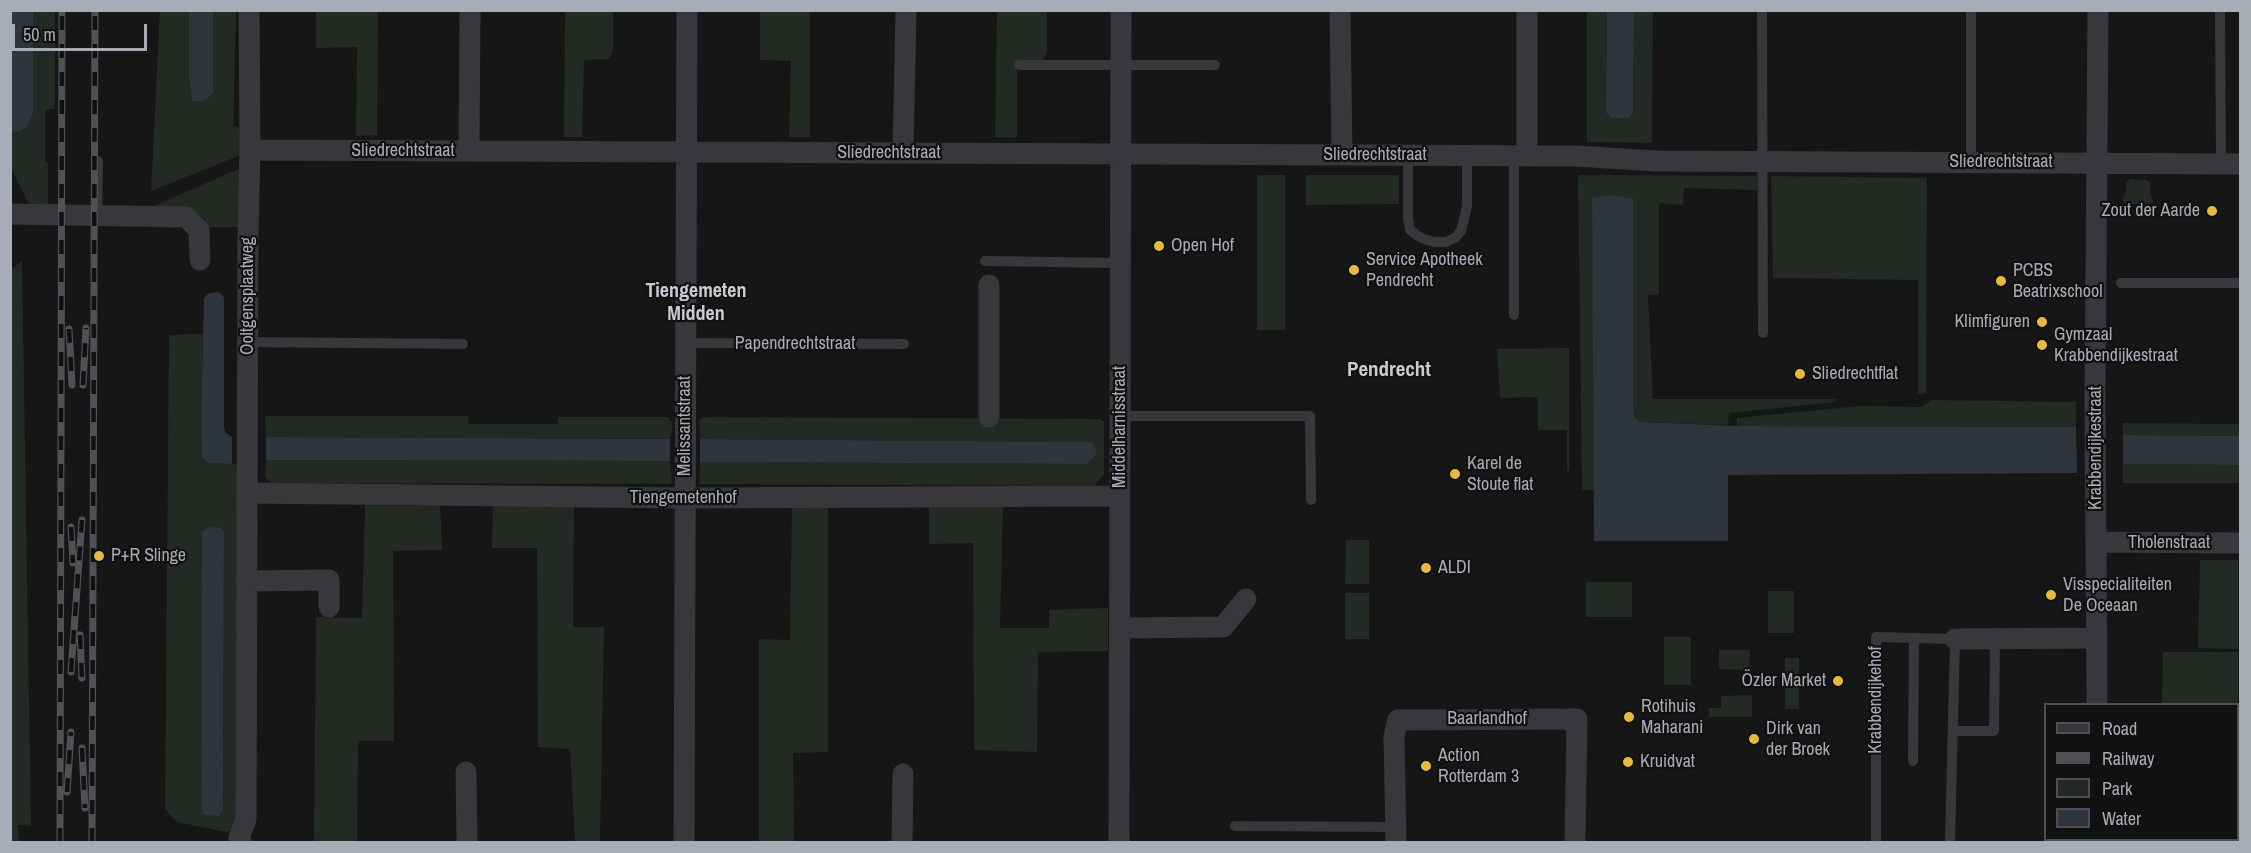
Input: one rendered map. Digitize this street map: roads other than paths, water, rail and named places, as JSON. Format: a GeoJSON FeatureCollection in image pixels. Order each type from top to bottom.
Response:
{"type":"FeatureCollection","features":[{"type":"Feature","properties":{"kind":"street","name":"Ooltgensplaatweg"},"geometry":{"type":"LineString","coordinates":[[240,840],[246,819],[249,10]]}},
{"type":"Feature","properties":{"kind":"street"},"geometry":{"type":"LineString","coordinates":[[469,151],[470,10]]}},
{"type":"Feature","properties":{"kind":"street","name":"Melissantstraat"},"geometry":{"type":"LineString","coordinates":[[684,843],[687,10]]}},
{"type":"Feature","properties":{"kind":"street"},"geometry":{"type":"LineString","coordinates":[[903,153],[906,10]]}},
{"type":"Feature","properties":{"kind":"street","name":"Middelharnisstraat"},"geometry":{"type":"LineString","coordinates":[[1119,843],[1121,10]]}},
{"type":"Feature","properties":{"kind":"street"},"geometry":{"type":"LineString","coordinates":[[1340,10],[1342,155]]}},
{"type":"Feature","properties":{"kind":"street"},"geometry":{"type":"LineString","coordinates":[[1521,155],[1527,10]]}},
{"type":"Feature","properties":{"kind":"street","name":"Krabbendijkestraat"},"geometry":{"type":"LineString","coordinates":[[2097,703],[2098,10]]}},
{"type":"Feature","properties":{"kind":"street","name":"Sliedrechtstraat"},"geometry":{"type":"LineString","coordinates":[[250,154],[469,151],[1521,155],[1657,161],[2231,164]]}},
{"type":"Feature","properties":{"kind":"street"},"geometry":{"type":"LineString","coordinates":[[10,214],[186,217],[199,230],[200,260]]}},
{"type":"Feature","properties":{"kind":"street"},"geometry":{"type":"LineString","coordinates":[[988,285],[989,417]]}},
{"type":"Feature","properties":{"kind":"street","name":"Tiengemetenhof"},"geometry":{"type":"LineString","coordinates":[[247,494],[685,498],[1120,496]]}},
{"type":"Feature","properties":{"kind":"street","name":"Tholenstraat"},"geometry":{"type":"LineString","coordinates":[[2097,542],[2241,543]]}},
{"type":"Feature","properties":{"kind":"street"},"geometry":{"type":"LineString","coordinates":[[246,581],[328,580],[329,607]]}},
{"type":"Feature","properties":{"kind":"street"},"geometry":{"type":"LineString","coordinates":[[1120,628],[1223,627],[1246,599]]}},
{"type":"Feature","properties":{"kind":"street","name":"Krabbendijkehof"},"geometry":{"type":"LineString","coordinates":[[1955,639],[2097,638]]}},
{"type":"Feature","properties":{"kind":"street","name":"Baarlandhof"},"geometry":{"type":"LineString","coordinates":[[1395,835],[1394,736],[1398,720],[1577,719],[1575,843]]}},
{"type":"Feature","properties":{"kind":"street"},"geometry":{"type":"LineString","coordinates":[[466,772],[467,843]]}},
{"type":"Feature","properties":{"kind":"street"},"geometry":{"type":"LineString","coordinates":[[902,843],[903,774]]}},
{"type":"Feature","properties":{"kind":"lane"},"geometry":{"type":"LineString","coordinates":[[1762,10],[1763,333]]}},
{"type":"Feature","properties":{"kind":"lane"},"geometry":{"type":"LineString","coordinates":[[1971,10],[1971,162]]}},
{"type":"Feature","properties":{"kind":"lane"},"geometry":{"type":"LineString","coordinates":[[2220,10],[2231,164]]}},
{"type":"Feature","properties":{"kind":"lane"},"geometry":{"type":"LineString","coordinates":[[1019,65],[1215,65]]}},
{"type":"Feature","properties":{"kind":"lane"},"geometry":{"type":"LineString","coordinates":[[1408,155],[1410,230],[1421,238],[1434,242],[1446,242],[1455,238],[1461,231],[1467,206],[1467,155]]}},
{"type":"Feature","properties":{"kind":"lane"},"geometry":{"type":"LineString","coordinates":[[1514,315],[1521,155]]}},
{"type":"Feature","properties":{"kind":"lane"},"geometry":{"type":"LineString","coordinates":[[98,161],[98,216]]}},
{"type":"Feature","properties":{"kind":"lane"},"geometry":{"type":"LineString","coordinates":[[986,261],[1120,263]]}},
{"type":"Feature","properties":{"kind":"lane"},"geometry":{"type":"LineString","coordinates":[[2121,283],[2241,283]]}},
{"type":"Feature","properties":{"kind":"lane"},"geometry":{"type":"LineString","coordinates":[[248,342],[463,344]]}},
{"type":"Feature","properties":{"kind":"lane","name":"Papendrechtstraat"},"geometry":{"type":"LineString","coordinates":[[686,343],[904,344]]}},
{"type":"Feature","properties":{"kind":"lane"},"geometry":{"type":"LineString","coordinates":[[1120,416],[1310,416],[1311,500]]}},
{"type":"Feature","properties":{"kind":"lane","name":"Krabbendijkehof"},"geometry":{"type":"LineString","coordinates":[[1876,843],[1876,638],[1955,639]]}},
{"type":"Feature","properties":{"kind":"lane"},"geometry":{"type":"LineString","coordinates":[[1913,761],[1914,638]]}},
{"type":"Feature","properties":{"kind":"lane"},"geometry":{"type":"LineString","coordinates":[[1950,843],[1955,639]]}},
{"type":"Feature","properties":{"kind":"lane"},"geometry":{"type":"LineString","coordinates":[[1953,731],[1994,731],[1995,639]]}},
{"type":"Feature","properties":{"kind":"lane"},"geometry":{"type":"LineString","coordinates":[[1235,826],[1395,835]]}},
{"type":"Feature","properties":{"kind":"water"},"geometry":{"type":"Polygon","coordinates":[[[10,11],[33,11],[33,113],[27,126],[19,132],[11,131],[10,11]]]}},
{"type":"Feature","properties":{"kind":"water"},"geometry":{"type":"Polygon","coordinates":[[[189,11],[213,11],[213,94],[202,101],[192,101],[189,79],[189,11]]]}},
{"type":"Feature","properties":{"kind":"water"},"geometry":{"type":"Polygon","coordinates":[[[1607,11],[1634,11],[1633,113],[1628,118],[1611,118],[1606,112],[1607,11]]]}},
{"type":"Feature","properties":{"kind":"water"},"geometry":{"type":"Polygon","coordinates":[[[1611,195],[1633,199],[1633,413],[1636,419],[1643,422],[1737,426],[2076,427],[2077,473],[1728,475],[1728,541],[1594,541],[1592,198],[1611,195]]]}},
{"type":"Feature","properties":{"kind":"water"},"geometry":{"type":"Polygon","coordinates":[[[218,292],[223,295],[224,299],[224,428],[225,432],[232,437],[232,464],[209,463],[202,458],[204,298],[209,293],[218,292]]]}},
{"type":"Feature","properties":{"kind":"water"},"geometry":{"type":"Polygon","coordinates":[[[2123,435],[2240,436],[2240,465],[2123,464],[2123,435]]]}},
{"type":"Feature","properties":{"kind":"water"},"geometry":{"type":"Polygon","coordinates":[[[266,437],[670,439],[670,461],[266,460],[266,437]]]}},
{"type":"Feature","properties":{"kind":"water"},"geometry":{"type":"Polygon","coordinates":[[[700,439],[1093,442],[1097,453],[1088,464],[700,462],[700,439]]]}},
{"type":"Feature","properties":{"kind":"water"},"geometry":{"type":"Polygon","coordinates":[[[211,527],[221,528],[224,531],[223,811],[218,816],[204,815],[201,808],[202,531],[211,527]]]}},
{"type":"Feature","properties":{"kind":"railway"},"geometry":{"type":"LineString","coordinates":[[60,842],[62,10]]}},
{"type":"Feature","properties":{"kind":"railway"},"geometry":{"type":"LineString","coordinates":[[92,842],[95,10]]}},
{"type":"Feature","properties":{"kind":"railway"},"geometry":{"type":"LineString","coordinates":[[83,385],[86,328]]}},
{"type":"Feature","properties":{"kind":"railway"},"geometry":{"type":"LineString","coordinates":[[69,329],[72,385]]}},
{"type":"Feature","properties":{"kind":"railway"},"geometry":{"type":"LineString","coordinates":[[71,672],[82,520]]}},
{"type":"Feature","properties":{"kind":"railway"},"geometry":{"type":"LineString","coordinates":[[71,527],[73,563]]}},
{"type":"Feature","properties":{"kind":"railway"},"geometry":{"type":"LineString","coordinates":[[80,635],[82,678]]}},
{"type":"Feature","properties":{"kind":"railway"},"geometry":{"type":"LineString","coordinates":[[67,792],[71,732]]}},
{"type":"Feature","properties":{"kind":"railway"},"geometry":{"type":"LineString","coordinates":[[82,748],[85,808]]}},
{"type":"Feature","properties":{"kind":"place","name":"Zout der Aarde"},"geometry":{"type":"Point","coordinates":[2212,211]}},
{"type":"Feature","properties":{"kind":"place","name":"Open Hof"},"geometry":{"type":"Point","coordinates":[1159,246]}},
{"type":"Feature","properties":{"kind":"place","name":"Service Apotheek Pendrecht"},"geometry":{"type":"Point","coordinates":[1354,270]}},
{"type":"Feature","properties":{"kind":"place","name":"PCBS Beatrixschool"},"geometry":{"type":"Point","coordinates":[2001,281]}},
{"type":"Feature","properties":{"kind":"place","name":"Klimfiguren"},"geometry":{"type":"Point","coordinates":[2042,322]}},
{"type":"Feature","properties":{"kind":"place","name":"Gymzaal Krabbendijkestraat"},"geometry":{"type":"Point","coordinates":[2042,345]}},
{"type":"Feature","properties":{"kind":"place","name":"Sliedrechtflat"},"geometry":{"type":"Point","coordinates":[1800,374]}},
{"type":"Feature","properties":{"kind":"place","name":"Karel de Stoute flat"},"geometry":{"type":"Point","coordinates":[1455,474]}},
{"type":"Feature","properties":{"kind":"place","name":"P+R Slinge"},"geometry":{"type":"Point","coordinates":[99,556]}},
{"type":"Feature","properties":{"kind":"place","name":"ALDI"},"geometry":{"type":"Point","coordinates":[1426,568]}},
{"type":"Feature","properties":{"kind":"place","name":"Visspecialiteiten De Oceaan"},"geometry":{"type":"Point","coordinates":[2051,595]}},
{"type":"Feature","properties":{"kind":"place","name":"Özler Market"},"geometry":{"type":"Point","coordinates":[1838,681]}},
{"type":"Feature","properties":{"kind":"place","name":"Rotihuis Maharani"},"geometry":{"type":"Point","coordinates":[1629,717]}},
{"type":"Feature","properties":{"kind":"place","name":"Dirk van der Broek"},"geometry":{"type":"Point","coordinates":[1754,739]}},
{"type":"Feature","properties":{"kind":"place","name":"Kruidvat"},"geometry":{"type":"Point","coordinates":[1628,762]}},
{"type":"Feature","properties":{"kind":"place","name":"Action Rotterdam 3"},"geometry":{"type":"Point","coordinates":[1426,766]}},
{"type":"Feature","properties":{"kind":"district","name":"Tiengemeten Midden"},"geometry":{"type":"Point","coordinates":[696,304]}},
{"type":"Feature","properties":{"kind":"district","name":"Pendrecht"},"geometry":{"type":"Point","coordinates":[1389,370]}}]}
